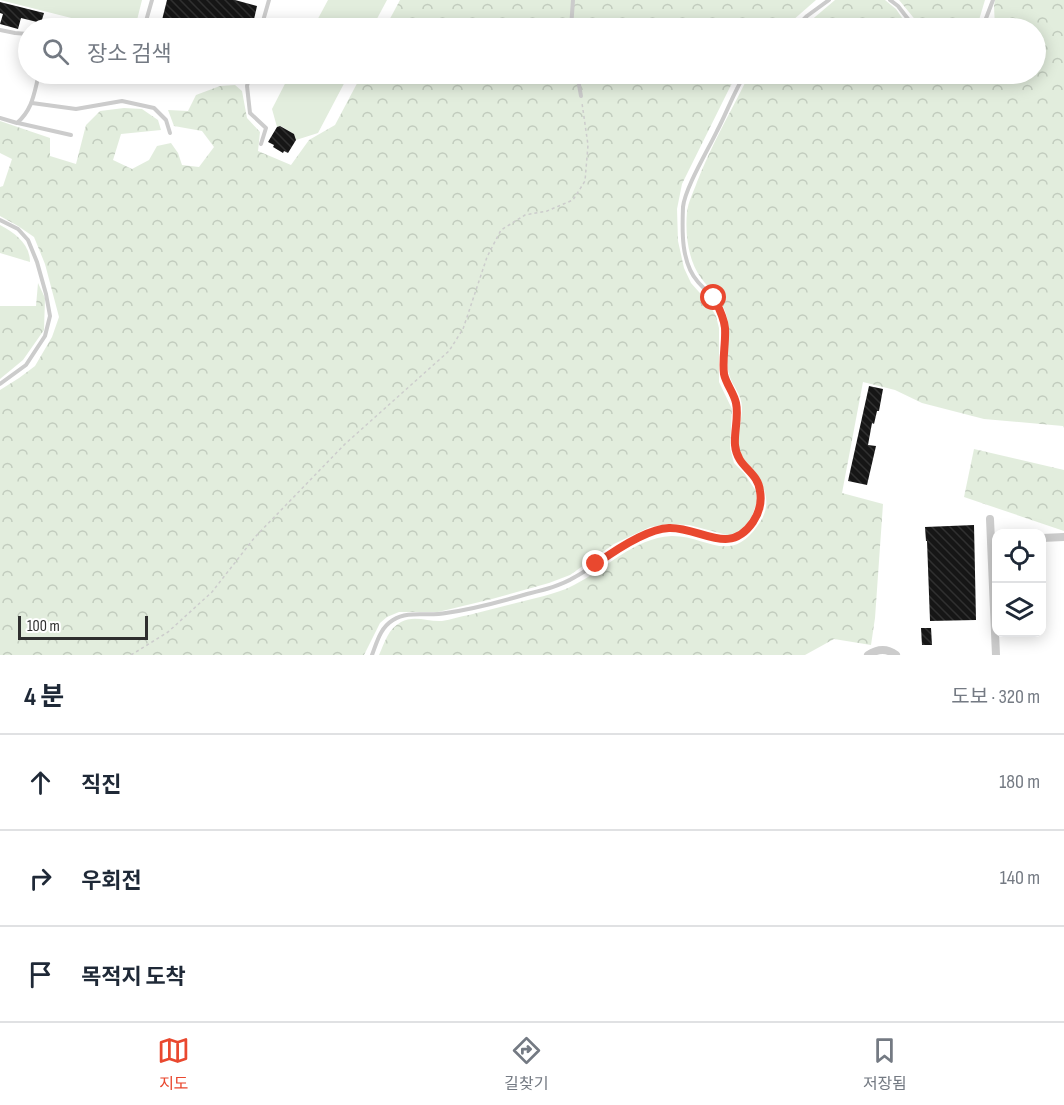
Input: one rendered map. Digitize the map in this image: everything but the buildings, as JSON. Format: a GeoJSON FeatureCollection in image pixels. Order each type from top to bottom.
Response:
{"type":"FeatureCollection","features":[{"type":"Feature","properties":{"kind":"street"},"geometry":{"type":"LineString","coordinates":[[990,519],[992,529]]}},
{"type":"Feature","properties":{"kind":"street"},"geometry":{"type":"LineString","coordinates":[[1046,538],[1064,537]]}},
{"type":"Feature","properties":{"kind":"street"},"geometry":{"type":"LineString","coordinates":[[995,583],[996,655]]}},
{"type":"Feature","properties":{"kind":"street"},"geometry":{"type":"LineString","coordinates":[[868,655],[890,650],[896,655]]}},
{"type":"Feature","properties":{"kind":"lane"},"geometry":{"type":"LineString","coordinates":[[147,18],[152,0]]}},
{"type":"Feature","properties":{"kind":"lane"},"geometry":{"type":"LineString","coordinates":[[264,18],[269,0]]}},
{"type":"Feature","properties":{"kind":"lane"},"geometry":{"type":"LineString","coordinates":[[572,18],[573,0]]}},
{"type":"Feature","properties":{"kind":"lane"},"geometry":{"type":"LineString","coordinates":[[805,18],[828,0]]}},
{"type":"Feature","properties":{"kind":"lane"},"geometry":{"type":"LineString","coordinates":[[890,0],[907,18]]}},
{"type":"Feature","properties":{"kind":"lane"},"geometry":{"type":"LineString","coordinates":[[986,18],[993,0]]}},
{"type":"Feature","properties":{"kind":"lane"},"geometry":{"type":"LineString","coordinates":[[0,30],[18,33]]}},
{"type":"Feature","properties":{"kind":"lane"},"geometry":{"type":"LineString","coordinates":[[17,123],[25,116],[32,103],[37,84]]}},
{"type":"Feature","properties":{"kind":"lane"},"geometry":{"type":"LineString","coordinates":[[248,84],[250,113],[266,129],[261,144]]}},
{"type":"Feature","properties":{"kind":"lane"},"geometry":{"type":"LineString","coordinates":[[579,84],[581,96]]}},
{"type":"Feature","properties":{"kind":"lane"},"geometry":{"type":"LineString","coordinates":[[372,655],[382,630],[390,621],[399,616],[444,614],[493,604],[555,586],[573,578],[617,548],[650,533],[668,528],[725,540],[743,534],[755,519],[760,507],[761,492],[758,483],[736,456],[734,441],[736,401],[724,376],[725,327],[714,298],[696,280],[683,242],[684,203],[700,164],[740,84]]}},
{"type":"Feature","properties":{"kind":"lane"},"geometry":{"type":"LineString","coordinates":[[32,103],[76,109],[122,101],[154,108],[166,120],[170,133]]}},
{"type":"Feature","properties":{"kind":"lane"},"geometry":{"type":"LineString","coordinates":[[0,118],[71,135]]}},
{"type":"Feature","properties":{"kind":"lane"},"geometry":{"type":"LineString","coordinates":[[0,220],[18,229],[28,240],[37,262],[50,316],[45,336],[26,365],[0,384]]}},
{"type":"Feature","properties":{"kind":"path"},"geometry":{"type":"LineString","coordinates":[[131,655],[168,632],[212,592],[255,537],[345,444],[449,351],[463,328],[487,257],[501,230],[525,215],[573,200],[585,182],[587,163],[588,145],[581,96]]}},
{"type":"Feature","properties":{"kind":"green space"},"geometry":{"type":"Polygon","coordinates":[[[0,0],[142,0],[138,18],[71,18],[0,0]]]}},
{"type":"Feature","properties":{"kind":"green space"},"geometry":{"type":"Polygon","coordinates":[[[328,0],[387,0],[377,18],[318,18],[328,0]]]}},
{"type":"Feature","properties":{"kind":"green space"},"geometry":{"type":"Polygon","coordinates":[[[400,0],[816,0],[795,18],[390,18],[400,0]]]}},
{"type":"Feature","properties":{"kind":"green space"},"geometry":{"type":"Polygon","coordinates":[[[835,0],[885,0],[902,18],[814,18],[835,0]]]}},
{"type":"Feature","properties":{"kind":"green space"},"geometry":{"type":"Polygon","coordinates":[[[899,0],[985,0],[980,18],[914,18],[899,0]]]}},
{"type":"Feature","properties":{"kind":"green space"},"geometry":{"type":"Polygon","coordinates":[[[995,0],[1064,0],[1064,428],[1063,426],[984,419],[922,403],[895,390],[863,382],[842,493],[883,504],[871,645],[834,639],[805,655],[379,655],[390,632],[401,622],[411,619],[445,620],[556,593],[571,587],[645,542],[671,536],[727,546],[738,544],[748,537],[763,518],[766,496],[761,482],[740,453],[738,436],[742,403],[727,366],[728,326],[725,311],[697,271],[690,255],[687,238],[686,220],[689,204],[708,156],[744,84],[1046,84],[1046,18],[995,18],[995,0]]]}},
{"type":"Feature","properties":{"kind":"green space"},"geometry":{"type":"Polygon","coordinates":[[[285,84],[344,84],[318,133],[296,140],[294,134],[281,126],[277,127],[272,109],[285,84]]]}},
{"type":"Feature","properties":{"kind":"green space"},"geometry":{"type":"Polygon","coordinates":[[[357,84],[732,84],[682,184],[677,209],[678,241],[684,268],[691,283],[707,301],[716,316],[719,328],[719,382],[732,409],[730,448],[734,463],[756,491],[757,502],[752,516],[745,526],[734,534],[727,535],[689,525],[668,524],[650,527],[614,544],[570,575],[549,583],[438,612],[399,612],[380,623],[364,655],[0,655],[0,390],[35,366],[52,337],[59,317],[45,264],[34,237],[0,216],[0,187],[3,186],[12,159],[0,153],[0,121],[50,138],[50,156],[76,164],[86,125],[100,111],[124,108],[142,109],[158,120],[161,130],[121,134],[113,160],[132,169],[149,160],[157,146],[171,143],[182,165],[199,167],[214,147],[202,131],[174,126],[168,110],[188,111],[196,95],[220,86],[235,85],[242,91],[247,118],[260,132],[258,151],[291,165],[309,140],[335,125],[357,84]]]}},
{"type":"Feature","properties":{"kind":"green space"},"geometry":{"type":"Polygon","coordinates":[[[0,225],[21,240],[30,262],[0,253],[0,225]]]}},
{"type":"Feature","properties":{"kind":"green space"},"geometry":{"type":"Polygon","coordinates":[[[38,283],[45,298],[44,330],[23,360],[0,379],[0,306],[36,306],[38,283]]]}},
{"type":"Feature","properties":{"kind":"green space"},"geometry":{"type":"Polygon","coordinates":[[[974,449],[1064,470],[1064,531],[964,497],[974,449]]]}},
{"type":"Feature","properties":{"kind":"route"},"geometry":{"type":"LineString","coordinates":[[596,564],[617,548],[650,533],[668,528],[725,540],[743,534],[755,519],[760,507],[761,492],[758,483],[736,456],[734,441],[736,401],[724,376],[725,327],[714,298]]}}]}
